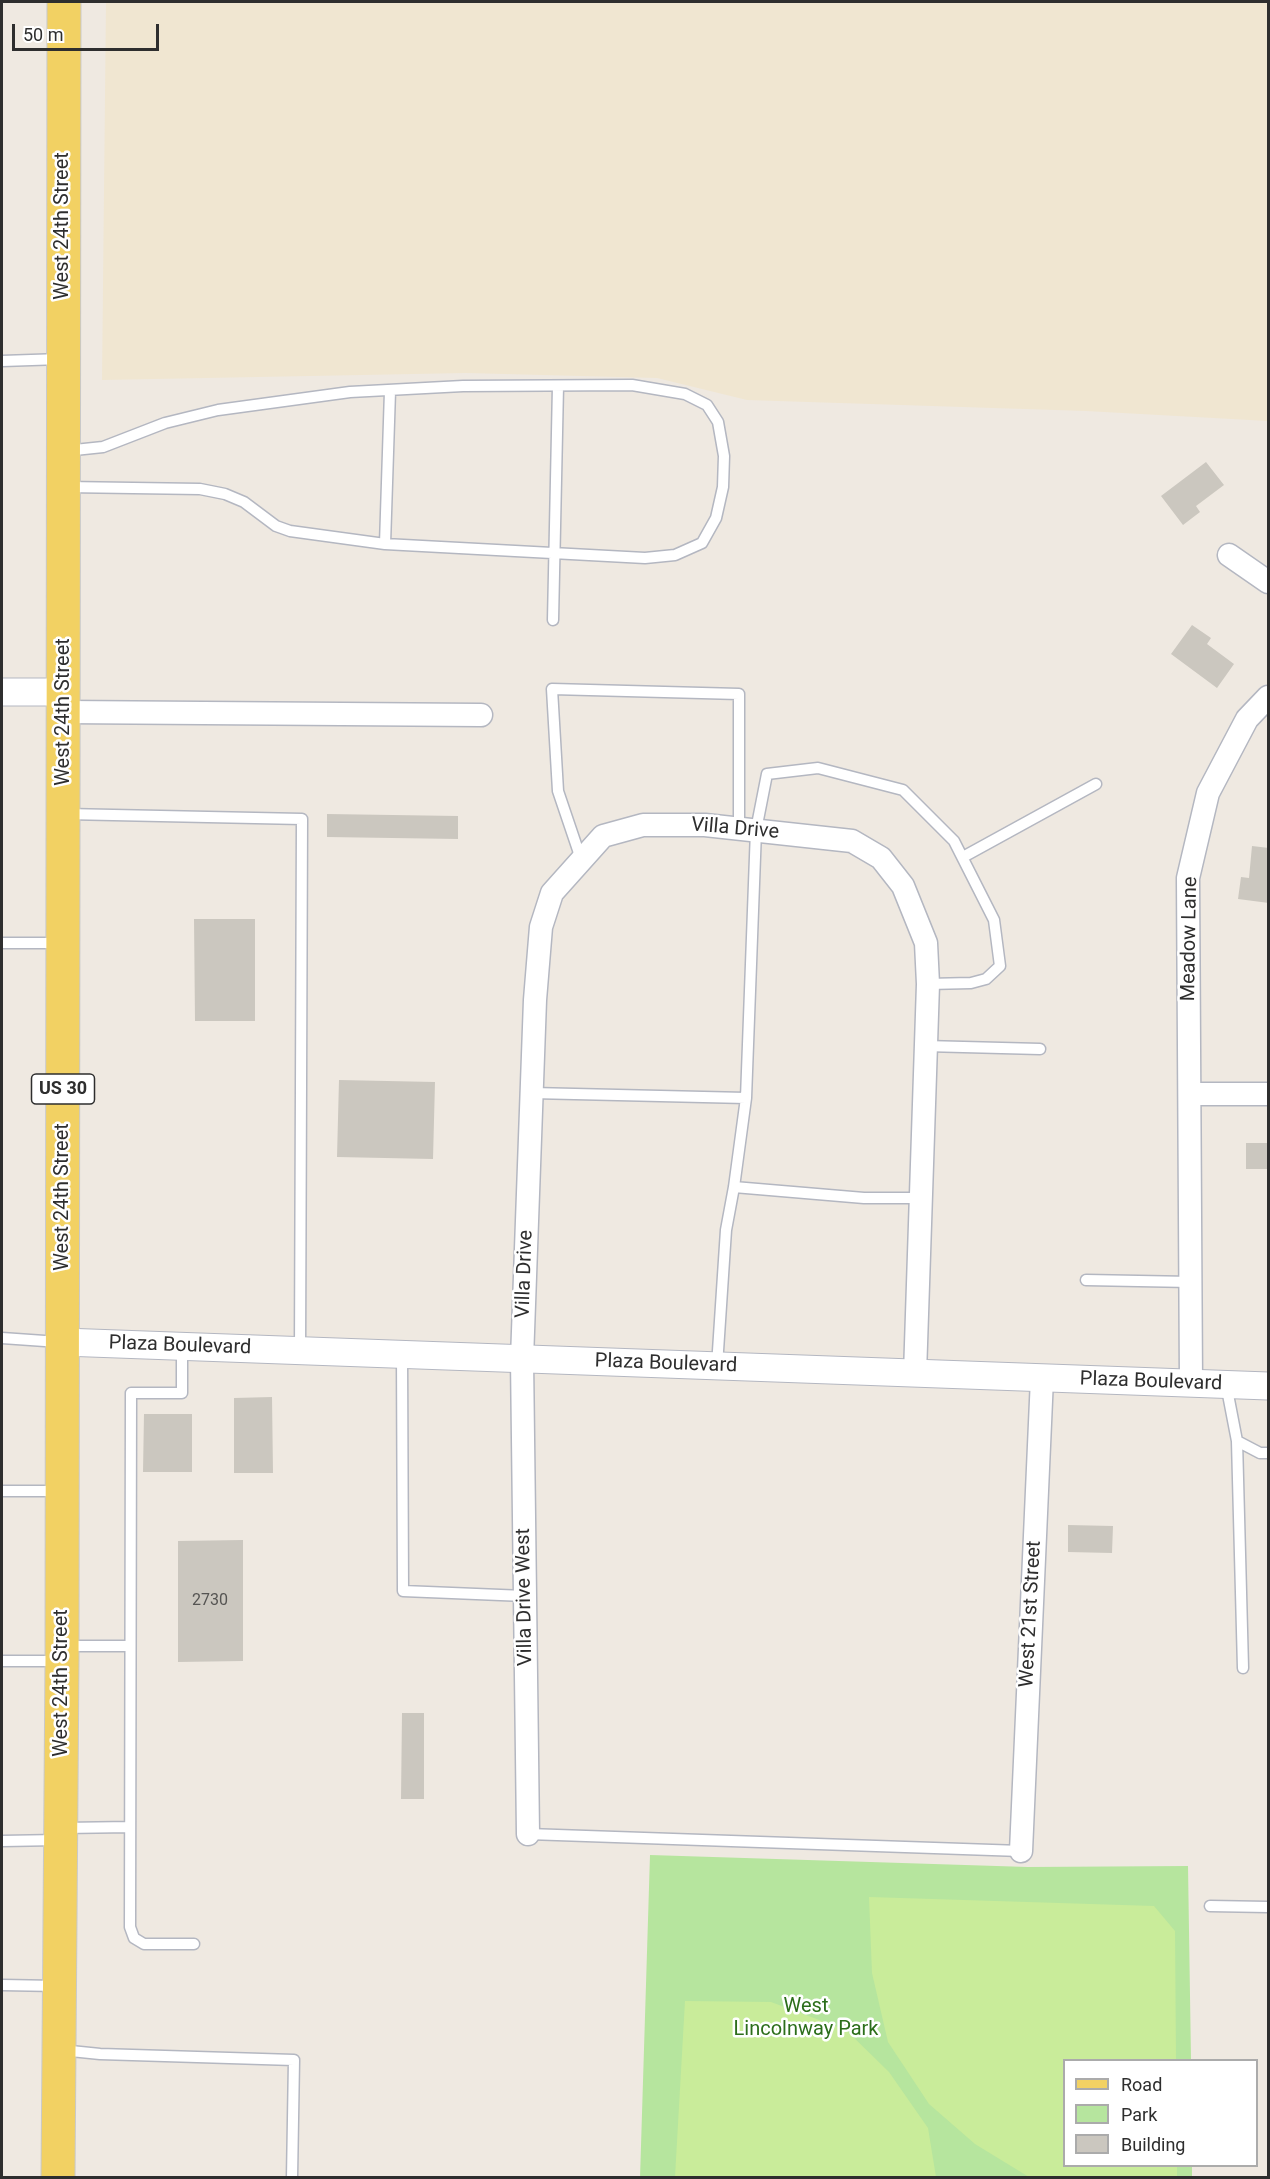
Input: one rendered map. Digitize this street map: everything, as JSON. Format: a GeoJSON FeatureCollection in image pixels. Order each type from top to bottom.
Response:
{"type":"FeatureCollection","features":[{"type":"Feature","properties":{"kind":"main road","name":"West 24th Street"},"geometry":{"type":"LineString","coordinates":[[58,2178],[63,1342],[64,2]]}},
{"type":"Feature","properties":{"kind":"street"},"geometry":{"type":"LineString","coordinates":[[1229,555],[1269,582]]}},
{"type":"Feature","properties":{"kind":"street"},"geometry":{"type":"LineString","coordinates":[[2,692],[64,702],[481,715]]}},
{"type":"Feature","properties":{"kind":"street","name":"Meadow Lane"},"geometry":{"type":"LineString","coordinates":[[1191,1383],[1188,878],[1208,793],[1247,719],[1269,697]]}},
{"type":"Feature","properties":{"kind":"street","name":"Villa Drive"},"geometry":{"type":"LineString","coordinates":[[522,1359],[541,927],[552,893],[580,859],[603,836],[643,825],[705,825],[852,841],[881,858],[903,886],[926,943],[928,984],[924,1046],[915,1374]]}},
{"type":"Feature","properties":{"kind":"street"},"geometry":{"type":"LineString","coordinates":[[1190,1094],[1269,1094]]}},
{"type":"Feature","properties":{"kind":"street","name":"Plaza Boulevard"},"geometry":{"type":"LineString","coordinates":[[63,1342],[1269,1386]]}},
{"type":"Feature","properties":{"kind":"street","name":"Villa Drive West"},"geometry":{"type":"LineString","coordinates":[[522,1359],[528,1834]]}},
{"type":"Feature","properties":{"kind":"street","name":"West 21st Street"},"geometry":{"type":"LineString","coordinates":[[1021,1851],[1042,1378]]}},
{"type":"Feature","properties":{"kind":"lane"},"geometry":{"type":"LineString","coordinates":[[2,361],[62,359]]}},
{"type":"Feature","properties":{"kind":"lane"},"geometry":{"type":"LineString","coordinates":[[553,620],[558,386]]}},
{"type":"Feature","properties":{"kind":"lane"},"geometry":{"type":"LineString","coordinates":[[62,452],[103,447],[165,423],[218,410],[350,393],[463,387],[632,386],[685,394],[707,405],[718,422],[724,456],[723,487],[716,518],[702,543],[675,555],[645,558],[385,544],[290,531],[276,526],[244,502],[225,494],[200,489],[63,487]]}},
{"type":"Feature","properties":{"kind":"lane"},"geometry":{"type":"LineString","coordinates":[[385,544],[390,391]]}},
{"type":"Feature","properties":{"kind":"lane"},"geometry":{"type":"LineString","coordinates":[[580,859],[558,791],[552,689],[739,694],[748,829],[746,1098],[726,1230],[717,1366]]}},
{"type":"Feature","properties":{"kind":"lane"},"geometry":{"type":"LineString","coordinates":[[748,829],[767,774],[818,768],[903,790],[954,841],[963,857],[994,920],[1000,966],[986,979],[971,983],[928,984]]}},
{"type":"Feature","properties":{"kind":"lane"},"geometry":{"type":"LineString","coordinates":[[963,857],[1096,784]]}},
{"type":"Feature","properties":{"kind":"lane"},"geometry":{"type":"LineString","coordinates":[[64,814],[302,819],[300,1350]]}},
{"type":"Feature","properties":{"kind":"lane"},"geometry":{"type":"LineString","coordinates":[[2,943],[63,943]]}},
{"type":"Feature","properties":{"kind":"lane"},"geometry":{"type":"LineString","coordinates":[[924,1046],[1040,1049]]}},
{"type":"Feature","properties":{"kind":"lane"},"geometry":{"type":"LineString","coordinates":[[532,1093],[746,1098]]}},
{"type":"Feature","properties":{"kind":"lane"},"geometry":{"type":"LineString","coordinates":[[734,1187],[864,1198],[920,1198]]}},
{"type":"Feature","properties":{"kind":"lane"},"geometry":{"type":"LineString","coordinates":[[1086,1280],[1191,1282]]}},
{"type":"Feature","properties":{"kind":"lane"},"geometry":{"type":"LineString","coordinates":[[2,1338],[63,1342]]}},
{"type":"Feature","properties":{"kind":"lane"},"geometry":{"type":"LineString","coordinates":[[182,1346],[182,1393],[131,1393],[131,1934],[144,1944],[194,1944]]}},
{"type":"Feature","properties":{"kind":"lane"},"geometry":{"type":"LineString","coordinates":[[402,1354],[403,1591],[525,1596]]}},
{"type":"Feature","properties":{"kind":"lane"},"geometry":{"type":"LineString","coordinates":[[1226,1384],[1238,1441],[1243,1668]]}},
{"type":"Feature","properties":{"kind":"lane"},"geometry":{"type":"LineString","coordinates":[[1238,1441],[1260,1453],[1269,1453]]}},
{"type":"Feature","properties":{"kind":"lane"},"geometry":{"type":"LineString","coordinates":[[2,1491],[62,1491]]}},
{"type":"Feature","properties":{"kind":"lane"},"geometry":{"type":"LineString","coordinates":[[2,1661],[130,1646]]}},
{"type":"Feature","properties":{"kind":"lane"},"geometry":{"type":"LineString","coordinates":[[2,1840],[130,1827]]}},
{"type":"Feature","properties":{"kind":"lane"},"geometry":{"type":"LineString","coordinates":[[528,1834],[1021,1851]]}},
{"type":"Feature","properties":{"kind":"lane"},"geometry":{"type":"LineString","coordinates":[[1210,1906],[1269,1907]]}},
{"type":"Feature","properties":{"kind":"lane"},"geometry":{"type":"LineString","coordinates":[[2,1985],[60,1986]]}},
{"type":"Feature","properties":{"kind":"lane"},"geometry":{"type":"LineString","coordinates":[[60,2049],[100,2054],[294,2060],[292,2178]]}},
{"type":"Feature","properties":{"kind":"shaded area"},"geometry":{"type":"Polygon","coordinates":[[[106,2],[1268,2],[1268,421],[1086,411],[747,400],[657,378],[466,373],[102,380],[106,2]]]}},
{"type":"Feature","properties":{"kind":"green space","name":"West Lincolnway Park"},"geometry":{"type":"Polygon","coordinates":[[[650,1855],[1028,1867],[1188,1866],[1191,2059],[1063,2059],[1063,2167],[1192,2167],[1192,2177],[640,2178],[650,1855]]]}},
{"type":"Feature","properties":{"kind":"green space"},"geometry":{"type":"Polygon","coordinates":[[[869,1897],[1154,1906],[1175,1931],[1176,2059],[1063,2059],[1063,2167],[1177,2167],[1177,2177],[1029,2177],[975,2144],[929,2104],[888,2042],[872,1973],[869,1897]]]}},
{"type":"Feature","properties":{"kind":"green space"},"geometry":{"type":"Polygon","coordinates":[[[685,2001],[771,2002],[846,2030],[889,2072],[928,2128],[936,2177],[675,2177],[685,2001]]]}},
{"type":"Feature","properties":{"kind":"building"},"geometry":{"type":"Polygon","coordinates":[[[1206,462],[1224,485],[1196,506],[1200,512],[1183,525],[1161,496],[1206,462]]]}},
{"type":"Feature","properties":{"kind":"building"},"geometry":{"type":"Polygon","coordinates":[[[1192,625],[1211,638],[1207,644],[1234,664],[1217,688],[1171,654],[1192,625]]]}},
{"type":"Feature","properties":{"kind":"building"},"geometry":{"type":"Polygon","coordinates":[[[327,814],[458,816],[458,839],[327,837],[327,814]]]}},
{"type":"Feature","properties":{"kind":"building"},"geometry":{"type":"Polygon","coordinates":[[[1252,846],[1269,848],[1269,903],[1238,899],[1241,877],[1249,878],[1252,846]]]}},
{"type":"Feature","properties":{"kind":"building"},"geometry":{"type":"Polygon","coordinates":[[[194,919],[255,919],[255,1021],[195,1021],[194,919]]]}},
{"type":"Feature","properties":{"kind":"building"},"geometry":{"type":"Polygon","coordinates":[[[339,1080],[435,1082],[433,1159],[337,1157],[339,1080]]]}},
{"type":"Feature","properties":{"kind":"building"},"geometry":{"type":"Polygon","coordinates":[[[1246,1143],[1269,1143],[1269,1169],[1246,1169],[1246,1143]]]}},
{"type":"Feature","properties":{"kind":"building"},"geometry":{"type":"Polygon","coordinates":[[[272,1397],[273,1473],[234,1473],[234,1398],[272,1397]]]}},
{"type":"Feature","properties":{"kind":"building"},"geometry":{"type":"Polygon","coordinates":[[[144,1414],[192,1414],[192,1472],[143,1472],[144,1414]]]}},
{"type":"Feature","properties":{"kind":"building"},"geometry":{"type":"Polygon","coordinates":[[[1068,1525],[1113,1526],[1112,1553],[1068,1552],[1068,1525]]]}},
{"type":"Feature","properties":{"kind":"building"},"geometry":{"type":"Polygon","coordinates":[[[243,1540],[243,1661],[178,1662],[178,1541],[243,1540]]]}},
{"type":"Feature","properties":{"kind":"building"},"geometry":{"type":"Polygon","coordinates":[[[402,1713],[424,1713],[424,1799],[401,1799],[402,1713]]]}}]}
